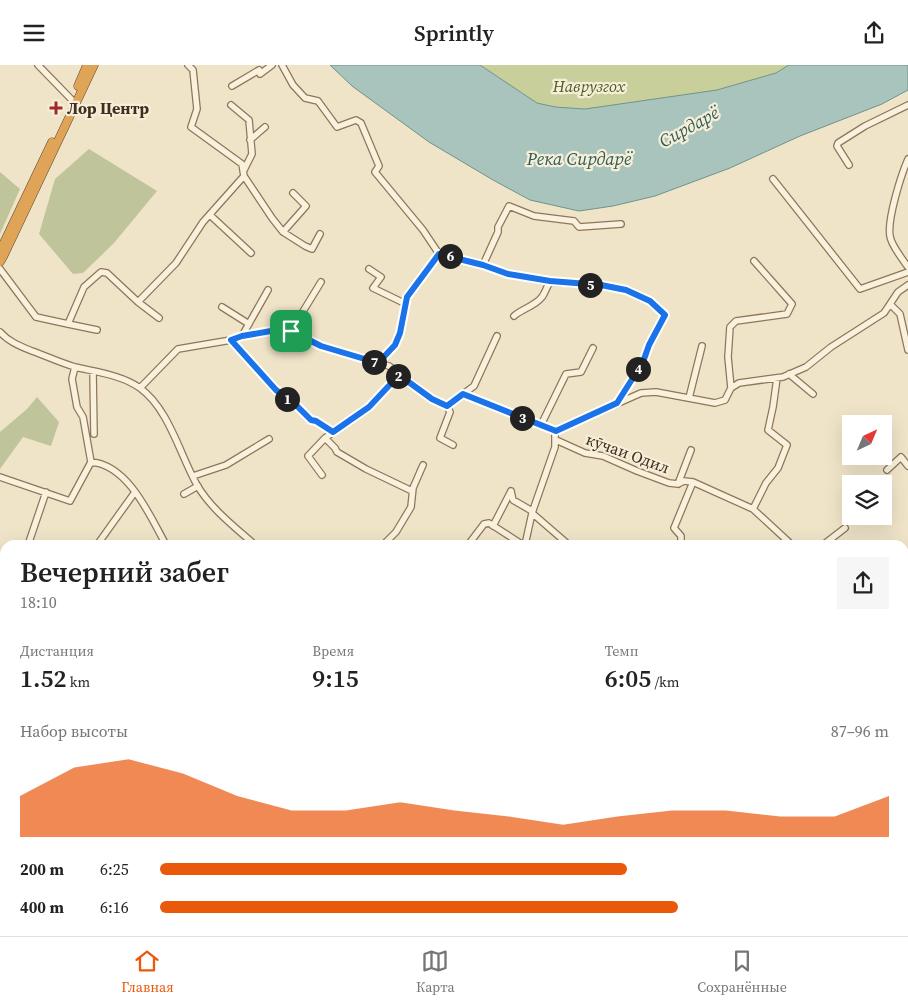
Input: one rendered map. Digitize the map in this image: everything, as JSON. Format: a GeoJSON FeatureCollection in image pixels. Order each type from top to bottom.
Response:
{"type":"FeatureCollection","features":[{"type":"Feature","properties":{"kind":"highway"},"geometry":{"type":"LineString","coordinates":[[0,251],[87,65]]}},
{"type":"Feature","properties":{"kind":"highway"},"geometry":{"type":"LineString","coordinates":[[0,262],[94,65]]}},
{"type":"Feature","properties":{"kind":"street"},"geometry":{"type":"LineString","coordinates":[[38,65],[72,100]]}},
{"type":"Feature","properties":{"kind":"street"},"geometry":{"type":"LineString","coordinates":[[188,65],[193,71],[197,109],[191,127],[242,164],[244,173],[272,219],[283,232],[312,249],[320,235]]}},
{"type":"Feature","properties":{"kind":"street"},"geometry":{"type":"LineString","coordinates":[[232,86],[259,70],[260,74],[272,65]]}},
{"type":"Feature","properties":{"kind":"street"},"geometry":{"type":"LineString","coordinates":[[282,65],[293,85],[306,98],[318,101],[337,127],[356,120],[361,123],[379,166],[375,172],[423,230],[439,254],[483,265],[508,274],[550,281],[601,285],[626,290],[650,301],[665,315],[649,345],[643,362],[617,403]]}},
{"type":"Feature","properties":{"kind":"street"},"geometry":{"type":"LineString","coordinates":[[138,302],[176,263],[203,222],[244,173],[252,154],[249,120],[231,105]]}},
{"type":"Feature","properties":{"kind":"street"},"geometry":{"type":"LineString","coordinates":[[849,165],[837,146],[838,143],[864,126],[908,105]]}},
{"type":"Feature","properties":{"kind":"street"},"geometry":{"type":"LineString","coordinates":[[250,140],[265,127]]}},
{"type":"Feature","properties":{"kind":"street"},"geometry":{"type":"LineString","coordinates":[[908,159],[890,223],[890,237],[908,267]]}},
{"type":"Feature","properties":{"kind":"street"},"geometry":{"type":"LineString","coordinates":[[772,179],[860,289],[908,272]]}},
{"type":"Feature","properties":{"kind":"street"},"geometry":{"type":"LineString","coordinates":[[283,232],[306,206],[293,193]]}},
{"type":"Feature","properties":{"kind":"street"},"geometry":{"type":"LineString","coordinates":[[483,265],[498,233],[498,227],[510,206],[534,216],[574,221],[579,227],[620,224]]}},
{"type":"Feature","properties":{"kind":"street"},"geometry":{"type":"LineString","coordinates":[[210,215],[251,253]]}},
{"type":"Feature","properties":{"kind":"street"},"geometry":{"type":"LineString","coordinates":[[378,363],[395,345],[400,333],[407,297],[439,254]]}},
{"type":"Feature","properties":{"kind":"street"},"geometry":{"type":"LineString","coordinates":[[731,389],[728,357],[730,327],[736,321],[786,314],[792,304],[754,261]]}},
{"type":"Feature","properties":{"kind":"street"},"geometry":{"type":"LineString","coordinates":[[0,269],[36,317],[97,330]]}},
{"type":"Feature","properties":{"kind":"street"},"geometry":{"type":"LineString","coordinates":[[369,269],[382,277],[373,288],[406,304]]}},
{"type":"Feature","properties":{"kind":"street"},"geometry":{"type":"LineString","coordinates":[[68,324],[84,287],[101,272],[107,273],[138,302],[159,318]]}},
{"type":"Feature","properties":{"kind":"street"},"geometry":{"type":"LineString","coordinates":[[514,316],[542,297],[550,281]]}},
{"type":"Feature","properties":{"kind":"street"},"geometry":{"type":"LineString","coordinates":[[291,331],[321,282]]}},
{"type":"Feature","properties":{"kind":"street","name":"кӯчаи Одил"},"geometry":{"type":"LineString","coordinates":[[556,431],[641,393],[656,392],[715,403],[725,400],[731,389],[739,383],[777,378],[806,367],[831,347],[884,313],[898,292],[908,285]]}},
{"type":"Feature","properties":{"kind":"street"},"geometry":{"type":"LineString","coordinates":[[242,336],[268,290]]}},
{"type":"Feature","properties":{"kind":"street"},"geometry":{"type":"LineString","coordinates":[[890,304],[900,314],[908,350]]}},
{"type":"Feature","properties":{"kind":"street"},"geometry":{"type":"LineString","coordinates":[[222,307],[249,325]]}},
{"type":"Feature","properties":{"kind":"street"},"geometry":{"type":"LineString","coordinates":[[140,388],[178,349],[271,331],[291,331],[321,346],[388,366],[432,399],[447,406],[450,412],[440,437],[453,445]]}},
{"type":"Feature","properties":{"kind":"street"},"geometry":{"type":"LineString","coordinates":[[0,332],[15,345],[140,388],[161,410],[198,486],[213,506],[250,540]]}},
{"type":"Feature","properties":{"kind":"street"},"geometry":{"type":"LineString","coordinates":[[447,406],[474,386],[497,336]]}},
{"type":"Feature","properties":{"kind":"street"},"geometry":{"type":"LineString","coordinates":[[231,340],[276,390],[296,405],[311,420],[316,421],[333,432]]}},
{"type":"Feature","properties":{"kind":"street"},"geometry":{"type":"LineString","coordinates":[[689,398],[702,346]]}},
{"type":"Feature","properties":{"kind":"street"},"geometry":{"type":"LineString","coordinates":[[541,425],[566,374],[581,372],[593,349]]}},
{"type":"Feature","properties":{"kind":"street"},"geometry":{"type":"LineString","coordinates":[[0,477],[70,501],[92,463],[83,417],[77,407],[72,379],[75,367]]}},
{"type":"Feature","properties":{"kind":"street"},"geometry":{"type":"LineString","coordinates":[[93,371],[94,435]]}},
{"type":"Feature","properties":{"kind":"street"},"geometry":{"type":"LineString","coordinates":[[788,374],[813,394]]}},
{"type":"Feature","properties":{"kind":"street"},"geometry":{"type":"LineString","coordinates":[[322,475],[308,456],[325,438],[369,407],[399,375]]}},
{"type":"Feature","properties":{"kind":"street"},"geometry":{"type":"LineString","coordinates":[[753,509],[766,483],[778,468],[787,445],[768,430],[777,378]]}},
{"type":"Feature","properties":{"kind":"street"},"geometry":{"type":"LineString","coordinates":[[463,394],[556,431],[555,447],[532,512],[525,540]]}},
{"type":"Feature","properties":{"kind":"street"},"geometry":{"type":"LineString","coordinates":[[325,438],[336,448],[337,452],[366,469],[412,491]]}},
{"type":"Feature","properties":{"kind":"street"},"geometry":{"type":"LineString","coordinates":[[193,476],[226,465],[269,439]]}},
{"type":"Feature","properties":{"kind":"street","name":"кӯчаи Одил"},"geometry":{"type":"LineString","coordinates":[[556,440],[584,453],[603,456],[669,483],[693,482]]}},
{"type":"Feature","properties":{"kind":"street"},"geometry":{"type":"LineString","coordinates":[[678,484],[691,450]]}},
{"type":"Feature","properties":{"kind":"street"},"geometry":{"type":"LineString","coordinates":[[887,470],[900,457],[908,466]]}},
{"type":"Feature","properties":{"kind":"street"},"geometry":{"type":"LineString","coordinates":[[92,463],[102,463],[130,484],[163,540]]}},
{"type":"Feature","properties":{"kind":"street"},"geometry":{"type":"LineString","coordinates":[[389,540],[396,532],[411,507],[412,491],[423,465]]}},
{"type":"Feature","properties":{"kind":"street"},"geometry":{"type":"LineString","coordinates":[[681,540],[681,536],[674,527],[693,482],[753,509],[787,540]]}},
{"type":"Feature","properties":{"kind":"street"},"geometry":{"type":"LineString","coordinates":[[184,494],[198,486]]}},
{"type":"Feature","properties":{"kind":"street"},"geometry":{"type":"LineString","coordinates":[[493,526],[511,491],[513,500],[532,512],[563,540]]}},
{"type":"Feature","properties":{"kind":"street"},"geometry":{"type":"LineString","coordinates":[[30,540],[46,492]]}},
{"type":"Feature","properties":{"kind":"street"},"geometry":{"type":"LineString","coordinates":[[101,540],[135,492]]}},
{"type":"Feature","properties":{"kind":"street"},"geometry":{"type":"LineString","coordinates":[[472,540],[484,524],[489,523],[516,540]]}},
{"type":"Feature","properties":{"kind":"street"},"geometry":{"type":"LineString","coordinates":[[829,540],[845,528]]}},
{"type":"Feature","properties":{"kind":"green space","name":"Наврузгох"},"geometry":{"type":"Polygon","coordinates":[[[480,65],[789,65],[776,73],[717,90],[585,109],[555,107],[537,103],[480,65]]]}},
{"type":"Feature","properties":{"kind":"green space"},"geometry":{"type":"Polygon","coordinates":[[[89,149],[157,191],[114,243],[83,273],[73,274],[39,234],[55,179],[89,149]]]}},
{"type":"Feature","properties":{"kind":"green space"},"geometry":{"type":"Polygon","coordinates":[[[0,172],[20,189],[0,234],[0,172]]]}},
{"type":"Feature","properties":{"kind":"green space"},"geometry":{"type":"Polygon","coordinates":[[[37,397],[59,422],[51,446],[23,437],[0,469],[0,432],[27,409],[37,397]]]}},
{"type":"Feature","properties":{"kind":"water","name":"Река Сирдарё"},"geometry":{"type":"Polygon","coordinates":[[[330,65],[480,65],[537,103],[555,107],[585,109],[717,90],[776,73],[789,65],[908,65],[908,90],[882,104],[800,136],[730,168],[655,196],[613,206],[579,211],[530,200],[493,180],[429,142],[352,86],[330,65]]]}},
{"type":"Feature","properties":{"kind":"place","name":"Лор Центр"},"geometry":{"type":"Point","coordinates":[56,108]}},
{"type":"Feature","properties":{"kind":"route"},"geometry":{"type":"LineString","coordinates":[[439,254],[483,265],[508,274],[550,281],[601,285],[626,290],[650,301],[665,315],[649,345],[643,362],[617,403],[556,431],[463,394],[447,406],[432,399],[399,375],[369,407],[333,432],[316,421],[311,420],[296,405],[276,390],[231,340],[271,331],[291,331],[321,346],[378,363],[395,345],[400,333],[407,297],[439,254]]}},
{"type":"Feature","properties":{"kind":"water label","name":"Сирдарё"},"geometry":{"type":"Point","coordinates":[689,127]}}]}
